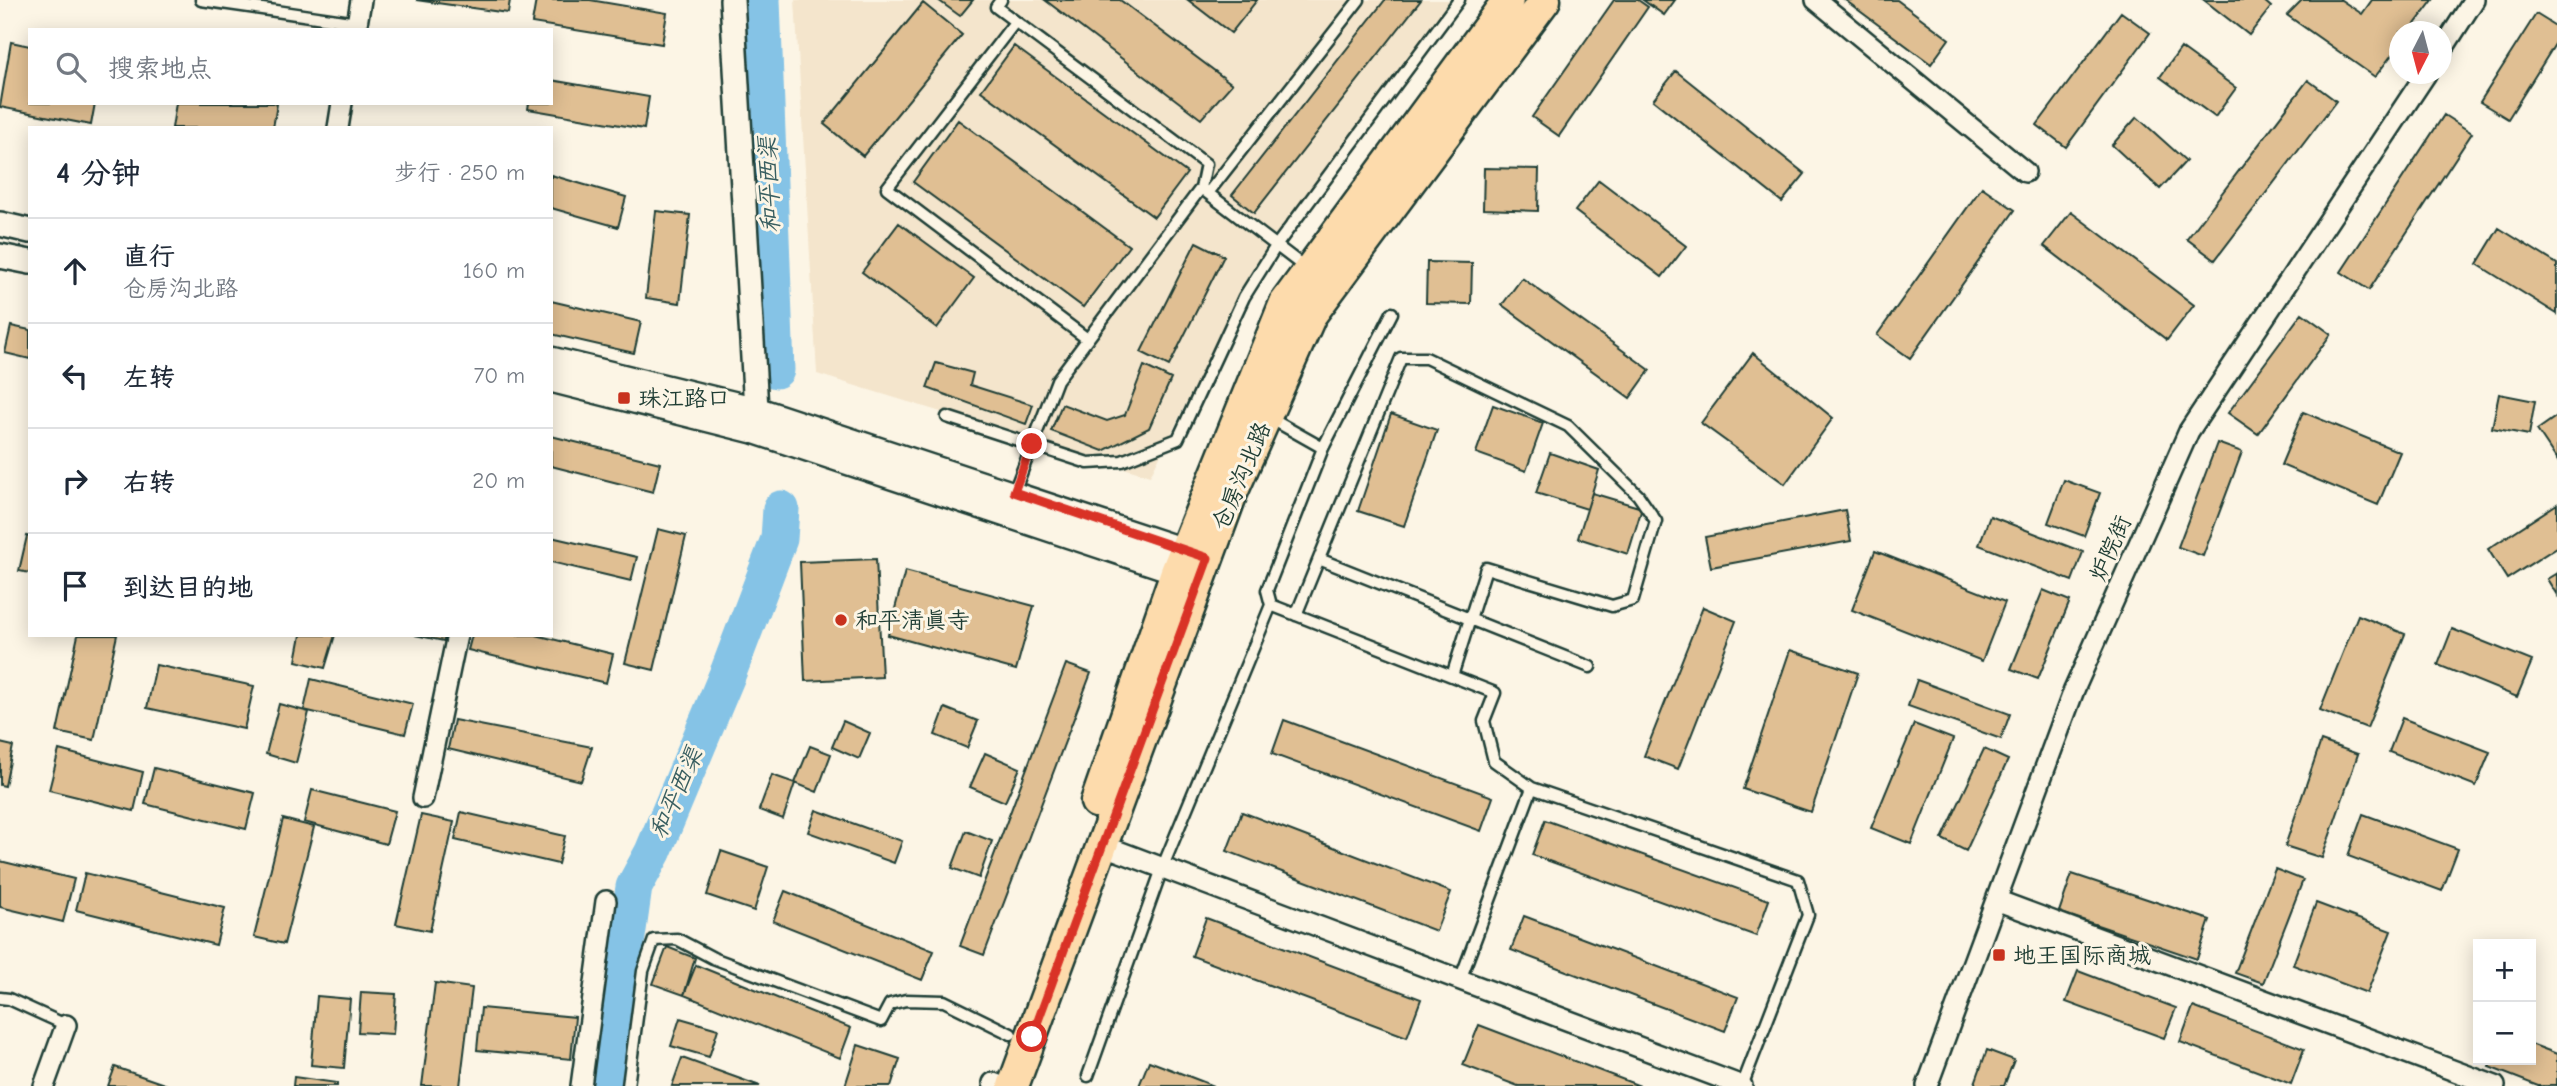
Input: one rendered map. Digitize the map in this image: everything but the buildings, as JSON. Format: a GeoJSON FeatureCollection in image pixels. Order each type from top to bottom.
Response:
{"type":"FeatureCollection","features":[{"type":"Feature","properties":{"kind":"main road","name":"仓房沟北路"},"geometry":{"type":"LineString","coordinates":[[1000,1085],[1011,1034],[1192,565],[1285,303],[1508,0]]}},
{"type":"Feature","properties":{"kind":"main road","name":"仓房沟北路"},"geometry":{"type":"LineString","coordinates":[[1000,1085],[1102,845],[1192,565],[1266,416],[1311,315],[1545,0]]}},
{"type":"Feature","properties":{"kind":"street"},"geometry":{"type":"LineString","coordinates":[[356,26],[361,0]]}},
{"type":"Feature","properties":{"kind":"street"},"geometry":{"type":"LineString","coordinates":[[732,0],[754,420]]}},
{"type":"Feature","properties":{"kind":"street"},"geometry":{"type":"LineString","coordinates":[[1816,0],[2025,172]]}},
{"type":"Feature","properties":{"kind":"street"},"geometry":{"type":"LineString","coordinates":[[2452,33],[2474,0]]}},
{"type":"Feature","properties":{"kind":"street","name":"炉院街"},"geometry":{"type":"LineString","coordinates":[[1927,1086],[2074,690],[2189,431],[2419,84]]}},
{"type":"Feature","properties":{"kind":"street"},"geometry":{"type":"LineString","coordinates":[[338,126],[342,105]]}},
{"type":"Feature","properties":{"kind":"street"},"geometry":{"type":"LineString","coordinates":[[0,224],[28,231]]}},
{"type":"Feature","properties":{"kind":"street"},"geometry":{"type":"LineString","coordinates":[[0,256],[28,262]]}},
{"type":"Feature","properties":{"kind":"street"},"geometry":{"type":"LineString","coordinates":[[553,360],[754,420],[1014,492],[1192,565]]}},
{"type":"Feature","properties":{"kind":"street"},"geometry":{"type":"LineString","coordinates":[[553,380],[754,420],[1192,565]]}},
{"type":"Feature","properties":{"kind":"street"},"geometry":{"type":"LineString","coordinates":[[423,798],[457,637]]}},
{"type":"Feature","properties":{"kind":"street"},"geometry":{"type":"LineString","coordinates":[[1102,845],[1742,1086]]}},
{"type":"Feature","properties":{"kind":"street"},"geometry":{"type":"LineString","coordinates":[[1996,900],[2495,1086]]}},
{"type":"Feature","properties":{"kind":"street"},"geometry":{"type":"LineString","coordinates":[[581,1086],[606,901]]}},
{"type":"Feature","properties":{"kind":"street"},"geometry":{"type":"LineString","coordinates":[[44,1086],[66,1024]]}},
{"type":"Feature","properties":{"kind":"lane"},"geometry":{"type":"LineString","coordinates":[[201,0],[356,26]]}},
{"type":"Feature","properties":{"kind":"lane"},"geometry":{"type":"LineString","coordinates":[[1000,0],[996,7],[1206,164],[1204,191]]}},
{"type":"Feature","properties":{"kind":"lane"},"geometry":{"type":"LineString","coordinates":[[1014,492],[1057,380],[1086,338],[1359,0]]}},
{"type":"Feature","properties":{"kind":"lane"},"geometry":{"type":"LineString","coordinates":[[947,417],[1088,464],[1122,461],[1178,439],[1244,297],[1276,246],[1459,0]]}},
{"type":"Feature","properties":{"kind":"lane"},"geometry":{"type":"LineString","coordinates":[[1015,22],[887,188],[1086,338]]}},
{"type":"Feature","properties":{"kind":"lane"},"geometry":{"type":"LineString","coordinates":[[1204,191],[1308,271]]}},
{"type":"Feature","properties":{"kind":"lane"},"geometry":{"type":"LineString","coordinates":[[1088,1076],[1163,866],[1271,605],[1267,590],[1323,448],[1392,313]]}},
{"type":"Feature","properties":{"kind":"lane"},"geometry":{"type":"LineString","coordinates":[[1296,615],[1401,358],[1426,358],[1568,426],[1638,495],[1656,522],[1633,600],[1612,606],[1486,568],[1452,676]]}},
{"type":"Feature","properties":{"kind":"lane"},"geometry":{"type":"LineString","coordinates":[[1266,416],[1323,448]]}},
{"type":"Feature","properties":{"kind":"lane"},"geometry":{"type":"LineString","coordinates":[[1320,559],[1590,667]]}},
{"type":"Feature","properties":{"kind":"lane"},"geometry":{"type":"LineString","coordinates":[[1271,605],[1495,693],[1484,721],[1493,761],[1532,788],[1798,880],[1808,915],[1742,1086]]}},
{"type":"Feature","properties":{"kind":"lane"},"geometry":{"type":"LineString","coordinates":[[1460,980],[1532,788]]}},
{"type":"Feature","properties":{"kind":"lane"},"geometry":{"type":"LineString","coordinates":[[628,1086],[643,971],[654,940],[677,939],[713,958],[881,1021],[890,1004],[944,1001],[1011,1034]]}},
{"type":"Feature","properties":{"kind":"lane"},"geometry":{"type":"LineString","coordinates":[[0,998],[66,1024]]}},
{"type":"Feature","properties":{"kind":"shaded area"},"geometry":{"type":"Polygon","coordinates":[[[795,0],[1468,0],[1253,269],[1150,476],[817,374],[795,0]]]}},
{"type":"Feature","properties":{"kind":"waterway","name":"和平西渠"},"geometry":{"type":"LineString","coordinates":[[762,0],[776,370]]}},
{"type":"Feature","properties":{"kind":"waterway","name":"和平西渠"},"geometry":{"type":"LineString","coordinates":[[606,1086],[634,887],[653,852],[728,673],[779,539],[781,509]]}},
{"type":"Feature","properties":{"kind":"place","name":"珠江路口"},"geometry":{"type":"Point","coordinates":[624,398]}},
{"type":"Feature","properties":{"kind":"place","name":"和平清真寺"},"geometry":{"type":"Point","coordinates":[841,620]}},
{"type":"Feature","properties":{"kind":"place","name":"地王国际商城"},"geometry":{"type":"Point","coordinates":[1999,955]}},
{"type":"Feature","properties":{"kind":"route"},"geometry":{"type":"LineString","coordinates":[[1032,444],[1014,492],[1208,558],[1032,1037]]}}]}
